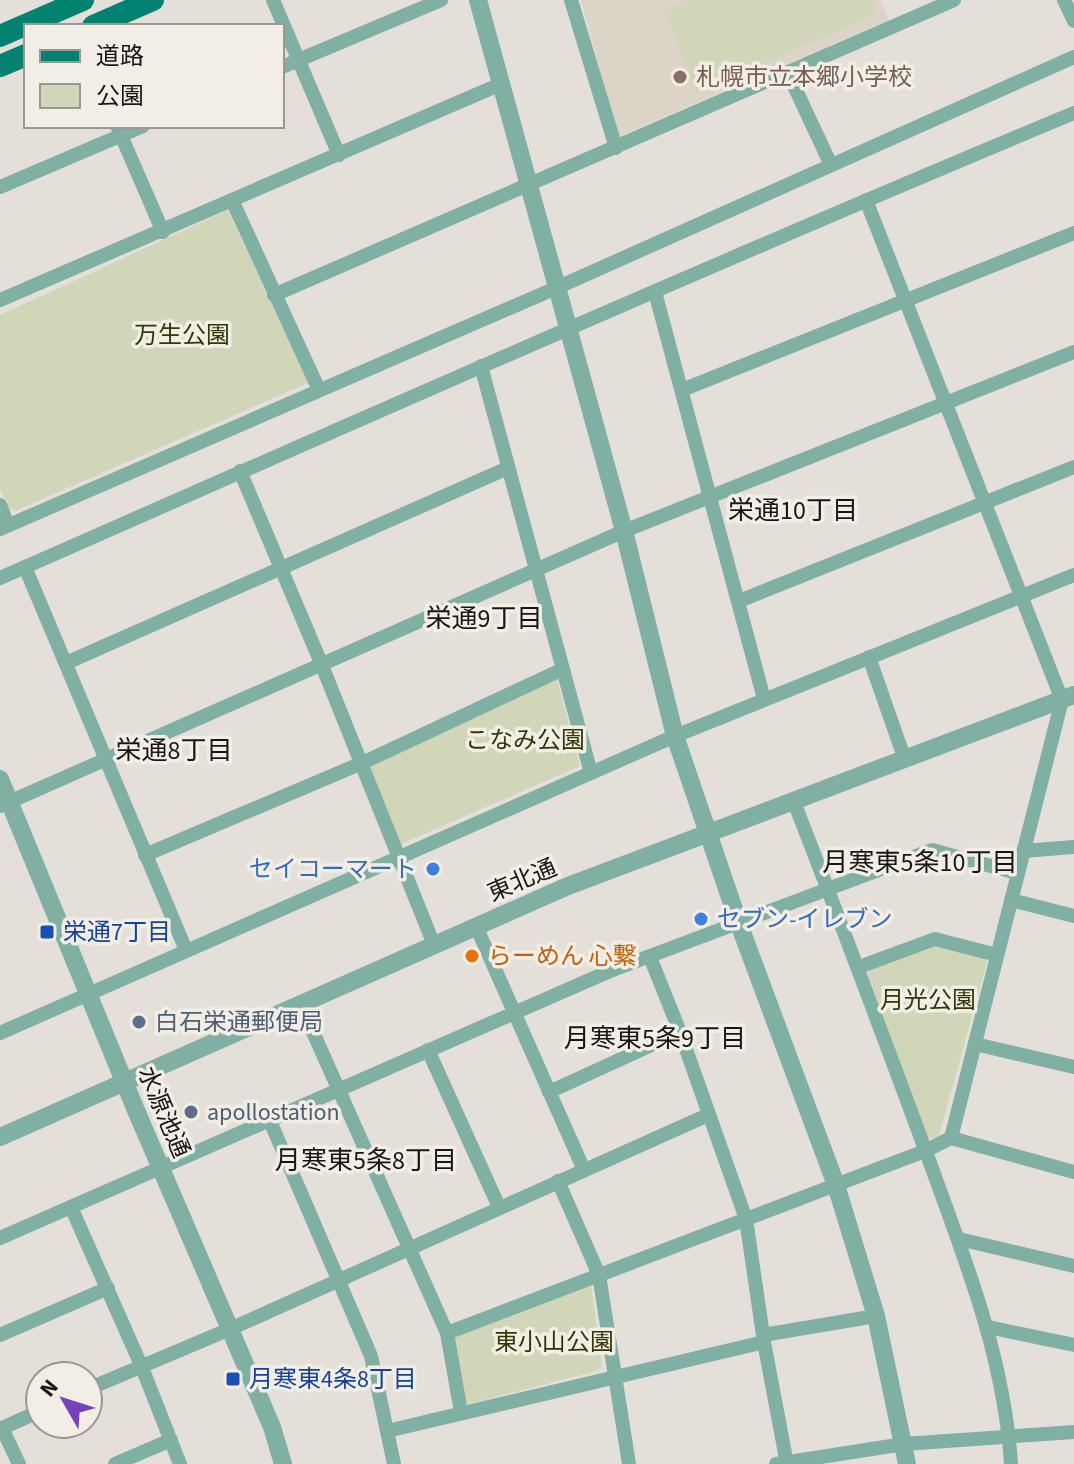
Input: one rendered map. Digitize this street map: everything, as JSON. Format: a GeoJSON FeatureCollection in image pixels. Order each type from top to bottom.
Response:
{"type":"FeatureCollection","features":[{"type":"Feature","properties":{"kind":"main road"},"geometry":{"type":"LineString","coordinates":[[0,36],[60,5],[83,0]]}},
{"type":"Feature","properties":{"kind":"main road"},"geometry":{"type":"LineString","coordinates":[[98,24],[153,0]]}},
{"type":"Feature","properties":{"kind":"main road"},"geometry":{"type":"LineString","coordinates":[[0,66],[24,56]]}},
{"type":"Feature","properties":{"kind":"street"},"geometry":{"type":"LineString","coordinates":[[273,0],[283,24]]}},
{"type":"Feature","properties":{"kind":"street"},"geometry":{"type":"LineString","coordinates":[[284,66],[441,0]]}},
{"type":"Feature","properties":{"kind":"street"},"geometry":{"type":"LineString","coordinates":[[478,0],[624,531],[675,736],[739,924],[836,1185],[876,1316],[907,1464]]}},
{"type":"Feature","properties":{"kind":"street"},"geometry":{"type":"LineString","coordinates":[[571,0],[616,148]]}},
{"type":"Feature","properties":{"kind":"street"},"geometry":{"type":"LineString","coordinates":[[274,295],[954,0]]}},
{"type":"Feature","properties":{"kind":"street"},"geometry":{"type":"LineString","coordinates":[[1064,0],[1074,21]]}},
{"type":"Feature","properties":{"kind":"street"},"geometry":{"type":"LineString","coordinates":[[284,25],[339,155]]}},
{"type":"Feature","properties":{"kind":"street"},"geometry":{"type":"LineString","coordinates":[[0,505],[4,527],[319,390],[558,295],[831,165],[1074,57]]}},
{"type":"Feature","properties":{"kind":"street"},"geometry":{"type":"LineString","coordinates":[[788,73],[831,165]]}},
{"type":"Feature","properties":{"kind":"street"},"geometry":{"type":"LineString","coordinates":[[0,300],[501,84]]}},
{"type":"Feature","properties":{"kind":"street"},"geometry":{"type":"LineString","coordinates":[[0,578],[566,327],[1074,113]]}},
{"type":"Feature","properties":{"kind":"street"},"geometry":{"type":"LineString","coordinates":[[0,187],[119,131],[163,232]]}},
{"type":"Feature","properties":{"kind":"street"},"geometry":{"type":"LineString","coordinates":[[232,200],[319,390]]}},
{"type":"Feature","properties":{"kind":"street"},"geometry":{"type":"LineString","coordinates":[[866,200],[945,403],[1068,698],[1017,873],[951,1138]]}},
{"type":"Feature","properties":{"kind":"street"},"geometry":{"type":"LineString","coordinates":[[682,390],[1074,233]]}},
{"type":"Feature","properties":{"kind":"street"},"geometry":{"type":"LineString","coordinates":[[655,292],[764,699]]}},
{"type":"Feature","properties":{"kind":"street"},"geometry":{"type":"LineString","coordinates":[[5,804],[624,531],[1074,352]]}},
{"type":"Feature","properties":{"kind":"street"},"geometry":{"type":"LineString","coordinates":[[481,366],[591,773]]}},
{"type":"Feature","properties":{"kind":"street"},"geometry":{"type":"LineString","coordinates":[[739,601],[1074,467]]}},
{"type":"Feature","properties":{"kind":"street"},"geometry":{"type":"LineString","coordinates":[[66,663],[508,468]]}},
{"type":"Feature","properties":{"kind":"street"},"geometry":{"type":"LineString","coordinates":[[240,471],[434,945]]}},
{"type":"Feature","properties":{"kind":"street"},"geometry":{"type":"LineString","coordinates":[[25,567],[108,758],[186,950]]}},
{"type":"Feature","properties":{"kind":"street"},"geometry":{"type":"LineString","coordinates":[[0,1033],[675,736],[1074,575]]}},
{"type":"Feature","properties":{"kind":"street"},"geometry":{"type":"LineString","coordinates":[[869,657],[905,760]]}},
{"type":"Feature","properties":{"kind":"street"},"geometry":{"type":"LineString","coordinates":[[145,855],[362,763],[563,669]]}},
{"type":"Feature","properties":{"kind":"street","name":"東北通"},"geometry":{"type":"LineString","coordinates":[[0,1137],[568,886],[1068,698]]}},
{"type":"Feature","properties":{"kind":"street","name":"水源池通"},"geometry":{"type":"LineString","coordinates":[[0,779],[5,804],[89,993],[272,1427],[283,1464]]}},
{"type":"Feature","properties":{"kind":"street"},"geometry":{"type":"LineString","coordinates":[[794,802],[859,967],[988,1327],[1009,1435],[1011,1464]]}},
{"type":"Feature","properties":{"kind":"street"},"geometry":{"type":"LineString","coordinates":[[1023,851],[1074,847]]}},
{"type":"Feature","properties":{"kind":"street"},"geometry":{"type":"LineString","coordinates":[[0,1238],[512,1012],[932,850],[1017,873]]}},
{"type":"Feature","properties":{"kind":"street"},"geometry":{"type":"LineString","coordinates":[[1011,900],[1074,916]]}},
{"type":"Feature","properties":{"kind":"street"},"geometry":{"type":"LineString","coordinates":[[476,926],[584,1170]]}},
{"type":"Feature","properties":{"kind":"street"},"geometry":{"type":"LineString","coordinates":[[859,967],[935,939],[997,955]]}},
{"type":"Feature","properties":{"kind":"street"},"geometry":{"type":"LineString","coordinates":[[650,957],[746,1219],[783,1463],[904,1444],[1074,1432]]}},
{"type":"Feature","properties":{"kind":"street"},"geometry":{"type":"LineString","coordinates":[[301,1005],[447,1333],[461,1412]]}},
{"type":"Feature","properties":{"kind":"street"},"geometry":{"type":"LineString","coordinates":[[549,1092],[680,1032]]}},
{"type":"Feature","properties":{"kind":"street"},"geometry":{"type":"LineString","coordinates":[[975,1044],[1073,1065]]}},
{"type":"Feature","properties":{"kind":"street"},"geometry":{"type":"LineString","coordinates":[[428,1050],[499,1207]]}},
{"type":"Feature","properties":{"kind":"street"},"geometry":{"type":"LineString","coordinates":[[104,1382],[230,1329],[708,1115]]}},
{"type":"Feature","properties":{"kind":"street"},"geometry":{"type":"LineString","coordinates":[[270,1121],[371,1356],[394,1464]]}},
{"type":"Feature","properties":{"kind":"street"},"geometry":{"type":"LineString","coordinates":[[447,1333],[925,1151],[951,1138],[1074,1172]]}},
{"type":"Feature","properties":{"kind":"street"},"geometry":{"type":"LineString","coordinates":[[558,1181],[599,1275],[629,1464]]}},
{"type":"Feature","properties":{"kind":"street"},"geometry":{"type":"LineString","coordinates":[[71,1207],[141,1365],[180,1464]]}},
{"type":"Feature","properties":{"kind":"street"},"geometry":{"type":"LineString","coordinates":[[959,1239],[1074,1266]]}},
{"type":"Feature","properties":{"kind":"street"},"geometry":{"type":"LineString","coordinates":[[0,1335],[108,1288]]}},
{"type":"Feature","properties":{"kind":"street"},"geometry":{"type":"LineString","coordinates":[[387,1431],[764,1338],[876,1316]]}},
{"type":"Feature","properties":{"kind":"street"},"geometry":{"type":"LineString","coordinates":[[988,1327],[1074,1345]]}},
{"type":"Feature","properties":{"kind":"street"},"geometry":{"type":"LineString","coordinates":[[19,1464],[1,1429],[24,1418]]}},
{"type":"Feature","properties":{"kind":"street"},"geometry":{"type":"LineString","coordinates":[[115,1464],[171,1440]]}},
{"type":"Feature","properties":{"kind":"shaded area","name":"札幌市立本郷小学校"},"geometry":{"type":"Polygon","coordinates":[[[581,0],[881,0],[889,20],[620,136],[581,0]]]}},
{"type":"Feature","properties":{"kind":"green space"},"geometry":{"type":"Polygon","coordinates":[[[688,0],[872,0],[876,8],[872,16],[697,92],[664,10],[688,0]]]}},
{"type":"Feature","properties":{"kind":"green space","name":"万生公園"},"geometry":{"type":"Polygon","coordinates":[[[228,210],[308,383],[15,511],[8,508],[0,488],[0,315],[228,210]]]}},
{"type":"Feature","properties":{"kind":"green space","name":"こなみ公園"},"geometry":{"type":"Polygon","coordinates":[[[557,679],[580,766],[399,845],[371,765],[557,679]]]}},
{"type":"Feature","properties":{"kind":"green space","name":"月光公園"},"geometry":{"type":"Polygon","coordinates":[[[938,946],[984,957],[987,962],[939,1136],[931,1139],[925,1134],[868,973],[871,969],[938,946]]]}},
{"type":"Feature","properties":{"kind":"green space","name":"東小山公園"},"geometry":{"type":"Polygon","coordinates":[[[591,1286],[602,1365],[597,1371],[468,1404],[453,1341],[456,1337],[591,1286]]]}},
{"type":"Feature","properties":{"kind":"place","name":"札幌市立本郷小学校"},"geometry":{"type":"Point","coordinates":[680,77]}},
{"type":"Feature","properties":{"kind":"place","name":"セイコーマート"},"geometry":{"type":"Point","coordinates":[433,869]}},
{"type":"Feature","properties":{"kind":"place","name":"セブン-イレブン"},"geometry":{"type":"Point","coordinates":[701,919]}},
{"type":"Feature","properties":{"kind":"place","name":"栄通7丁目"},"geometry":{"type":"Point","coordinates":[47,932]}},
{"type":"Feature","properties":{"kind":"place","name":"らーめん 心繋"},"geometry":{"type":"Point","coordinates":[472,956]}},
{"type":"Feature","properties":{"kind":"place","name":"白石栄通郵便局"},"geometry":{"type":"Point","coordinates":[139,1022]}},
{"type":"Feature","properties":{"kind":"place","name":"apollostation"},"geometry":{"type":"Point","coordinates":[191,1112]}},
{"type":"Feature","properties":{"kind":"place","name":"月寒東4条8丁目"},"geometry":{"type":"Point","coordinates":[233,1379]}},
{"type":"Feature","properties":{"kind":"district","name":"栄通10丁目"},"geometry":{"type":"Point","coordinates":[793,510]}},
{"type":"Feature","properties":{"kind":"district","name":"栄通9丁目"},"geometry":{"type":"Point","coordinates":[484,618]}},
{"type":"Feature","properties":{"kind":"district","name":"栄通8丁目"},"geometry":{"type":"Point","coordinates":[174,750]}},
{"type":"Feature","properties":{"kind":"district","name":"月寒東5条10丁目"},"geometry":{"type":"Point","coordinates":[920,862]}},
{"type":"Feature","properties":{"kind":"district","name":"月寒東5条9丁目"},"geometry":{"type":"Point","coordinates":[655,1038]}},
{"type":"Feature","properties":{"kind":"district","name":"月寒東5条8丁目"},"geometry":{"type":"Point","coordinates":[366,1160]}}]}
